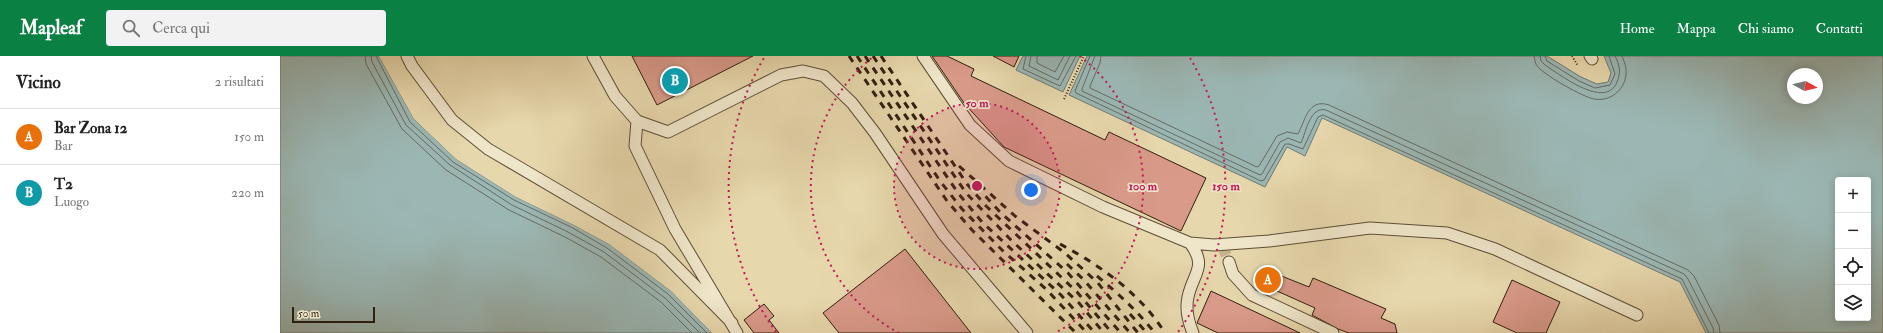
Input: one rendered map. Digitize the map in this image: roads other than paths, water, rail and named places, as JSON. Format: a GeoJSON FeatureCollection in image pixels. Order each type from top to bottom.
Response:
{"type":"FeatureCollection","features":[{"type":"Feature","properties":{"kind":"lane"},"geometry":{"type":"LineString","coordinates":[[407,56],[412,66],[452,120],[488,149],[660,250],[732,323]]}},
{"type":"Feature","properties":{"kind":"lane"},"geometry":{"type":"LineString","coordinates":[[593,56],[615,96],[637,121],[668,132],[781,75],[803,71],[824,76],[852,103],[875,133],[942,234],[1027,333]]}},
{"type":"Feature","properties":{"kind":"lane"},"geometry":{"type":"LineString","coordinates":[[923,56],[970,125],[1009,161],[1103,207],[1190,242],[1222,245],[1269,241],[1370,228],[1447,233],[1495,250],[1636,314]]}},
{"type":"Feature","properties":{"kind":"lane"},"geometry":{"type":"LineString","coordinates":[[637,121],[635,146],[675,229],[737,333]]}},
{"type":"Feature","properties":{"kind":"lane"},"geometry":{"type":"LineString","coordinates":[[1190,242],[1199,259],[1196,278],[1188,297],[1186,315],[1193,333]]}},
{"type":"Feature","properties":{"kind":"lane"},"geometry":{"type":"LineString","coordinates":[[1229,262],[1233,274],[1252,295],[1333,333]]}},
{"type":"Feature","properties":{"kind":"water"},"geometry":{"type":"Polygon","coordinates":[[[280,56],[379,56],[414,119],[456,159],[516,197],[609,244],[671,291],[712,333],[280,333],[280,56]]]}},
{"type":"Feature","properties":{"kind":"water"},"geometry":{"type":"Polygon","coordinates":[[[1023,56],[1080,56],[1063,92],[1016,70],[1023,56]]]}},
{"type":"Feature","properties":{"kind":"water"},"geometry":{"type":"Polygon","coordinates":[[[1087,56],[1547,56],[1581,77],[1597,84],[1608,82],[1611,73],[1604,56],[1883,56],[1883,333],[1706,333],[1680,282],[1322,118],[1305,156],[1287,147],[1265,187],[1069,95],[1087,56]]]}},
{"type":"Feature","properties":{"kind":"tunnel"},"geometry":{"type":"LineString","coordinates":[[1222,245],[1229,262]]}},
{"type":"Feature","properties":{"kind":"railway"},"geometry":{"type":"LineString","coordinates":[[849,56],[947,201],[972,230],[1076,333]]}},
{"type":"Feature","properties":{"kind":"railway"},"geometry":{"type":"LineString","coordinates":[[857,56],[940,181],[962,209],[1002,250],[1047,290],[1087,333]]}},
{"type":"Feature","properties":{"kind":"railway"},"geometry":{"type":"LineString","coordinates":[[865,56],[958,193],[982,222],[1061,295],[1095,333]]}},
{"type":"Feature","properties":{"kind":"railway"},"geometry":{"type":"LineString","coordinates":[[873,56],[966,193],[1011,240],[1079,303],[1104,333]]}},
{"type":"Feature","properties":{"kind":"railway"},"geometry":{"type":"LineString","coordinates":[[881,56],[967,184],[986,206],[1077,292],[1112,333]]}},
{"type":"Feature","properties":{"kind":"railway"},"geometry":{"type":"LineString","coordinates":[[959,166],[1015,216],[1065,253],[1098,283],[1138,333]]}},
{"type":"Feature","properties":{"kind":"railway"},"geometry":{"type":"LineString","coordinates":[[976,186],[1001,213],[1068,273],[1121,333]]}},
{"type":"Feature","properties":{"kind":"railway"},"geometry":{"type":"LineString","coordinates":[[1060,244],[1105,271],[1132,293],[1144,305],[1165,333]]}},
{"type":"Feature","properties":{"kind":"railway"},"geometry":{"type":"LineString","coordinates":[[1067,264],[1083,279],[1130,333]]}},
{"type":"Feature","properties":{"kind":"railway"},"geometry":{"type":"LineString","coordinates":[[1097,276],[1128,303],[1155,333]]}},
{"type":"Feature","properties":{"kind":"railway"},"geometry":{"type":"LineString","coordinates":[[1130,314],[1147,333]]}},
{"type":"Feature","properties":{"kind":"place","name":"T2"},"geometry":{"type":"Point","coordinates":[675,81]}},
{"type":"Feature","properties":{"kind":"place","name":"Bar Zona 12"},"geometry":{"type":"Point","coordinates":[1268,280]}}]}
